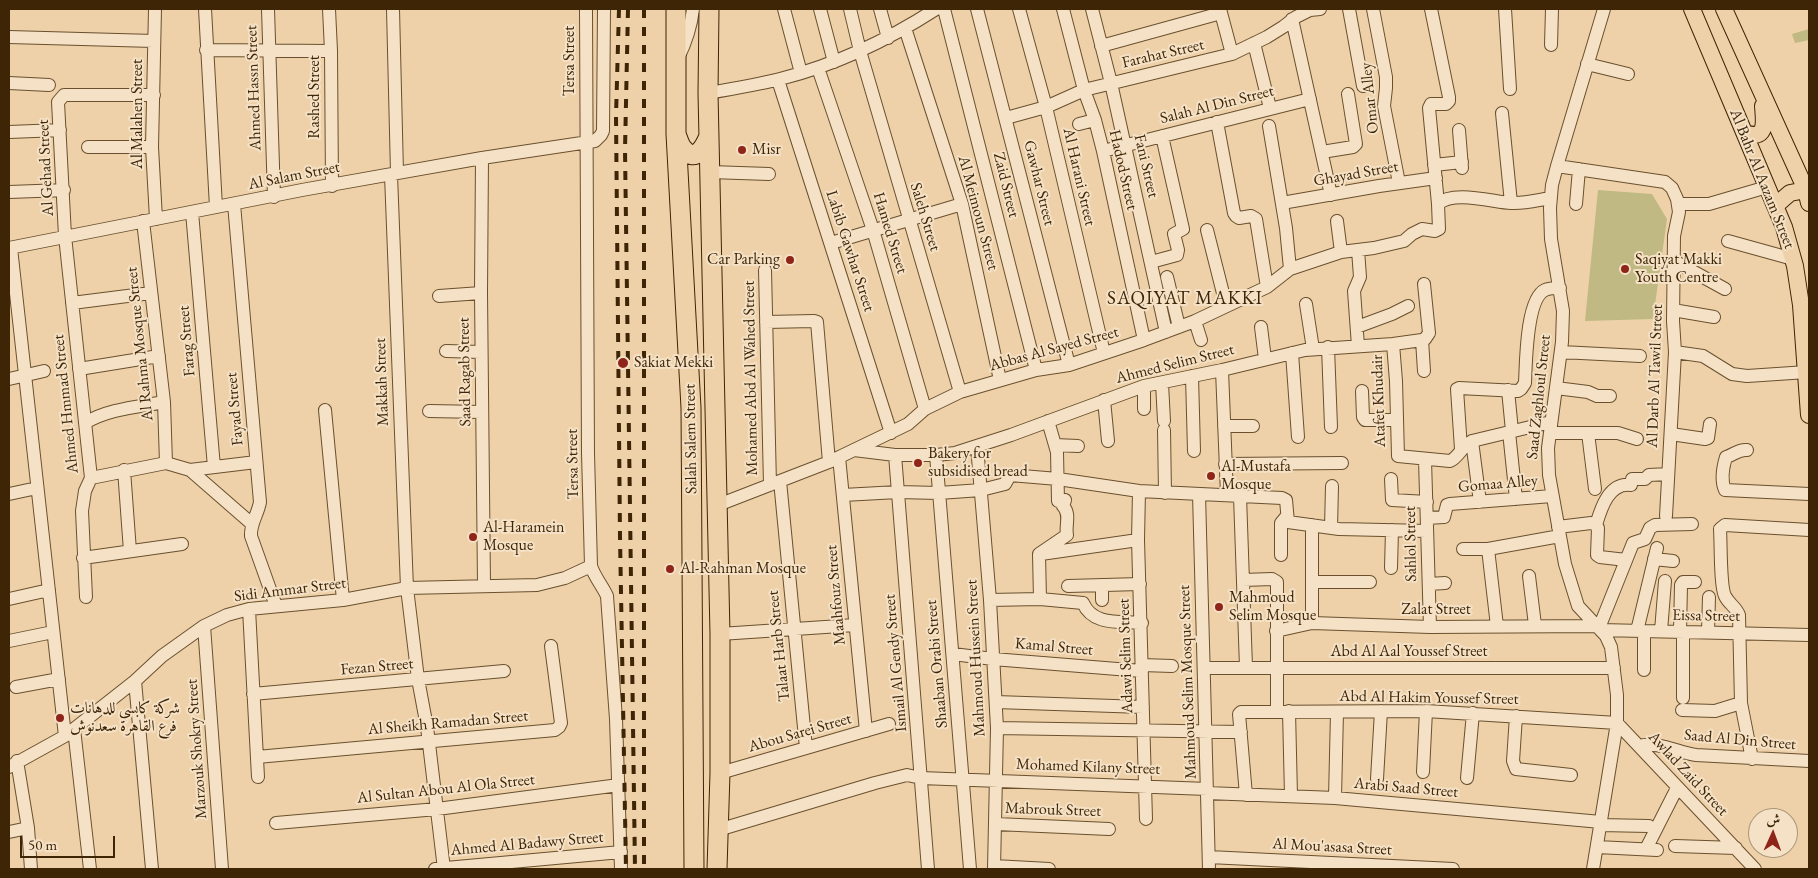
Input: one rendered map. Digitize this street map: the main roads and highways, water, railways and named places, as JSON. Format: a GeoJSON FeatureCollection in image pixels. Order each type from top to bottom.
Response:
{"type":"FeatureCollection","features":[{"type":"Feature","properties":{"kind":"highway","name":"Salah Salem Street"},"geometry":{"type":"LineString","coordinates":[[676,9],[676,134],[690,386],[694,864]]}},
{"type":"Feature","properties":{"kind":"highway","name":"Salah Salem Street"},"geometry":{"type":"LineString","coordinates":[[709,9],[708,93],[720,634],[720,773],[717,864]]}},
{"type":"Feature","properties":{"kind":"highway"},"geometry":{"type":"LineString","coordinates":[[676,134],[684,150],[689,154],[696,154],[702,151],[709,136]]}},
{"type":"Feature","properties":{"kind":"highway"},"geometry":{"type":"LineString","coordinates":[[689,362],[696,368],[705,368],[714,359]]}},
{"type":"Feature","properties":{"kind":"highway"},"geometry":{"type":"LineString","coordinates":[[690,386],[696,382],[704,381],[714,388]]}},
{"type":"Feature","properties":{"kind":"highway"},"geometry":{"type":"LineString","coordinates":[[694,864],[717,864]]}},
{"type":"Feature","properties":{"kind":"main road","name":"Al Bahr Al Aazam Street"},"geometry":{"type":"LineString","coordinates":[[1692,9],[1784,227],[1793,259],[1801,304],[1809,415]]}},
{"type":"Feature","properties":{"kind":"main road","name":"Al Bahr Al Aazam Street"},"geometry":{"type":"LineString","coordinates":[[1724,9],[1807,197]]}},
{"type":"Feature","properties":{"kind":"main road"},"geometry":{"type":"LineString","coordinates":[[1745,133],[1752,136],[1760,133],[1765,127],[1762,92]]}},
{"type":"Feature","properties":{"kind":"main road"},"geometry":{"type":"LineString","coordinates":[[1775,206],[1790,194],[1807,197]]}},
{"type":"Feature","properties":{"kind":"railway"},"geometry":{"type":"LineString","coordinates":[[619,9],[616,116],[620,537],[626,869]]}},
{"type":"Feature","properties":{"kind":"railway"},"geometry":{"type":"LineString","coordinates":[[628,9],[625,150],[635,869]]}},
{"type":"Feature","properties":{"kind":"railway"},"geometry":{"type":"LineString","coordinates":[[644,9],[644,869]]}},
{"type":"Feature","properties":{"kind":"place","name":"Misr"},"geometry":{"type":"Point","coordinates":[742,150]}},
{"type":"Feature","properties":{"kind":"place","name":"Car Parking"},"geometry":{"type":"Point","coordinates":[790,260]}},
{"type":"Feature","properties":{"kind":"place","name":"Saqiyat Makki Youth Centre"},"geometry":{"type":"Point","coordinates":[1625,269]}},
{"type":"Feature","properties":{"kind":"place","name":"Sakiat Mekki"},"geometry":{"type":"Point","coordinates":[623,363]}},
{"type":"Feature","properties":{"kind":"place","name":"Bakery for subsidised bread"},"geometry":{"type":"Point","coordinates":[918,463]}},
{"type":"Feature","properties":{"kind":"place","name":"Al-Mustafa Mosque"},"geometry":{"type":"Point","coordinates":[1211,476]}},
{"type":"Feature","properties":{"kind":"place","name":"Al-Haramein Mosque"},"geometry":{"type":"Point","coordinates":[473,537]}},
{"type":"Feature","properties":{"kind":"place","name":"Al-Rahman Mosque"},"geometry":{"type":"Point","coordinates":[670,569]}},
{"type":"Feature","properties":{"kind":"place","name":"Mahmoud Selim Mosque"},"geometry":{"type":"Point","coordinates":[1219,607]}},
{"type":"Feature","properties":{"kind":"place","name":"شركة كابسي للدهانات فرع القاهرة سعدنوش"},"geometry":{"type":"Point","coordinates":[60,718]}},
{"type":"Feature","properties":{"kind":"district","name":"SAQIYAT MAKKI"},"geometry":{"type":"Point","coordinates":[1185,299]}}]}
